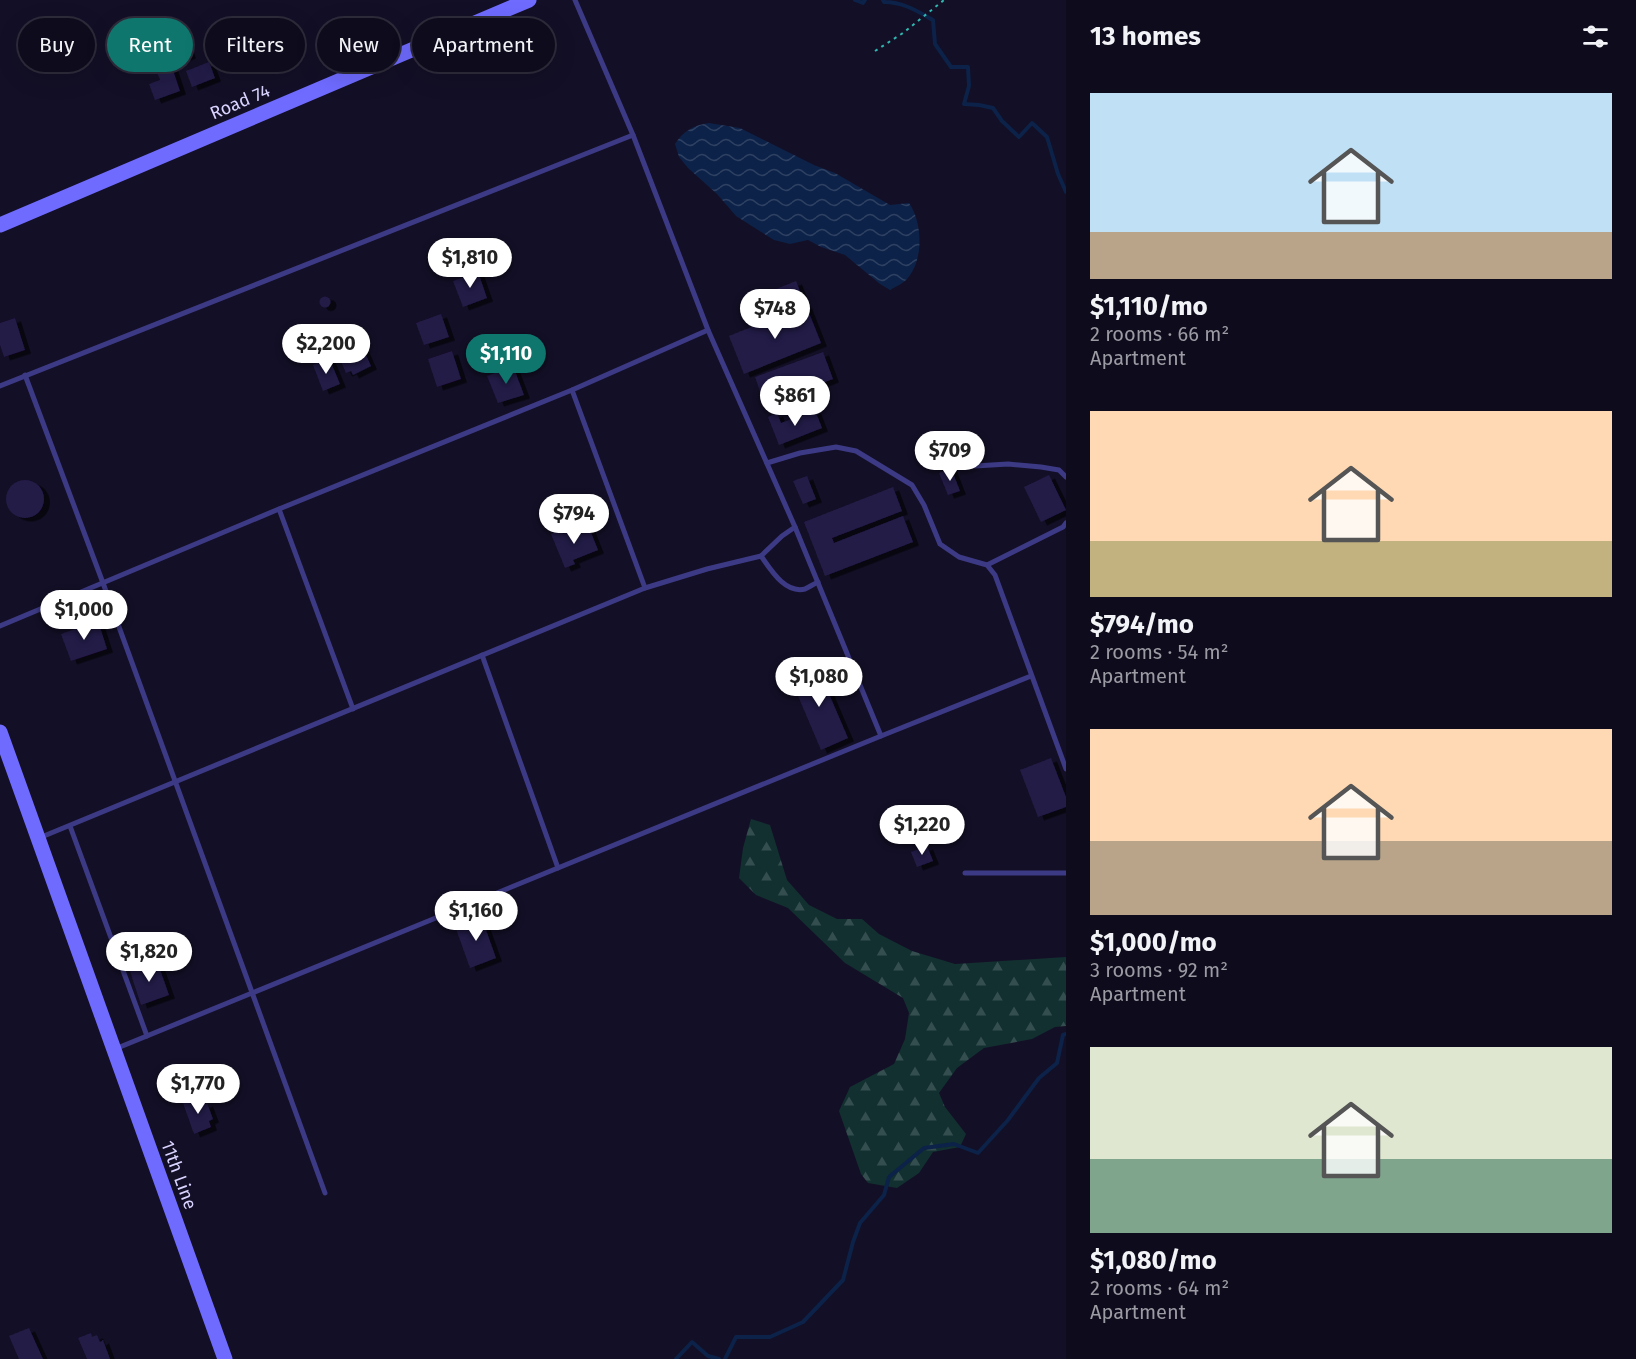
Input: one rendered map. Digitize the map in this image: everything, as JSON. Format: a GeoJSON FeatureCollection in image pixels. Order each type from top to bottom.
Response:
{"type":"FeatureCollection","features":[{"type":"Feature","properties":{"kind":"main road","name":"Road 74"},"geometry":{"type":"LineString","coordinates":[[0,225],[529,0]]}},
{"type":"Feature","properties":{"kind":"main road","name":"11th Line"},"geometry":{"type":"LineString","coordinates":[[0,732],[225,1359]]}},
{"type":"Feature","properties":{"kind":"lane"},"geometry":{"type":"LineString","coordinates":[[575,0],[633,135],[708,330],[795,526],[881,736]]}},
{"type":"Feature","properties":{"kind":"lane"},"geometry":{"type":"LineString","coordinates":[[0,386],[633,135]]}},
{"type":"Feature","properties":{"kind":"lane"},"geometry":{"type":"LineString","coordinates":[[0,626],[572,390],[708,330]]}},
{"type":"Feature","properties":{"kind":"lane"},"geometry":{"type":"LineString","coordinates":[[25,375],[325,1193]]}},
{"type":"Feature","properties":{"kind":"lane"},"geometry":{"type":"LineString","coordinates":[[572,390],[645,588]]}},
{"type":"Feature","properties":{"kind":"lane"},"geometry":{"type":"LineString","coordinates":[[767,463],[800,453],[836,447],[856,451],[912,485],[924,505],[940,544],[959,557],[987,565],[994,575],[1066,769]]}},
{"type":"Feature","properties":{"kind":"lane"},"geometry":{"type":"LineString","coordinates":[[975,466],[1008,464],[1041,467],[1059,470],[1066,477]]}},
{"type":"Feature","properties":{"kind":"lane"},"geometry":{"type":"LineString","coordinates":[[279,509],[353,709]]}},
{"type":"Feature","properties":{"kind":"lane"},"geometry":{"type":"LineString","coordinates":[[987,565],[1064,527],[1066,523]]}},
{"type":"Feature","properties":{"kind":"lane"},"geometry":{"type":"LineString","coordinates":[[38,839],[645,588],[707,569],[761,556],[795,526]]}},
{"type":"Feature","properties":{"kind":"lane"},"geometry":{"type":"LineString","coordinates":[[761,556],[776,577],[791,589],[805,589],[818,582]]}},
{"type":"Feature","properties":{"kind":"lane"},"geometry":{"type":"LineString","coordinates":[[482,655],[558,868]]}},
{"type":"Feature","properties":{"kind":"lane"},"geometry":{"type":"LineString","coordinates":[[113,1049],[1031,676]]}},
{"type":"Feature","properties":{"kind":"lane"},"geometry":{"type":"LineString","coordinates":[[70,826],[147,1036]]}},
{"type":"Feature","properties":{"kind":"lane"},"geometry":{"type":"LineString","coordinates":[[965,873],[1066,873]]}},
{"type":"Feature","properties":{"kind":"path"},"geometry":{"type":"LineString","coordinates":[[875,51],[916,24],[944,0]]}},
{"type":"Feature","properties":{"kind":"green space"},"geometry":{"type":"Polygon","coordinates":[[[751,819],[770,825],[787,880],[809,905],[837,919],[862,919],[879,934],[912,951],[955,964],[1066,957],[1066,1026],[1055,1027],[1032,1039],[984,1048],[957,1068],[939,1093],[945,1107],[966,1134],[960,1147],[933,1152],[919,1173],[897,1188],[868,1183],[861,1174],[839,1111],[850,1087],[894,1064],[905,1039],[909,1013],[903,998],[845,963],[788,908],[756,895],[739,878],[743,848],[751,819]]]}},
{"type":"Feature","properties":{"kind":"water"},"geometry":{"type":"Polygon","coordinates":[[[709,123],[740,128],[835,173],[890,205],[909,203],[917,221],[920,242],[919,253],[912,272],[904,281],[890,290],[845,255],[808,240],[790,244],[774,240],[736,216],[717,194],[688,168],[679,157],[675,144],[689,129],[709,123]]]}},
{"type":"Feature","properties":{"kind":"building"},"geometry":{"type":"Polygon","coordinates":[[[205,64],[205,72],[213,72],[215,78],[192,87],[186,72],[193,72],[193,68],[205,64]]]}},
{"type":"Feature","properties":{"kind":"building"},"geometry":{"type":"Polygon","coordinates":[[[157,72],[174,72],[180,91],[155,100],[149,84],[160,80],[157,72]]]}},
{"type":"Feature","properties":{"kind":"building"},"geometry":{"type":"Polygon","coordinates":[[[478,272],[487,298],[463,307],[453,281],[478,272]]]}},
{"type":"Feature","properties":{"kind":"building"},"geometry":{"type":"Polygon","coordinates":[[[796,281],[805,304],[760,321],[751,299],[796,281]]]}},
{"type":"Feature","properties":{"kind":"building"},"geometry":{"type":"Polygon","coordinates":[[[325,297],[329,298],[329,306],[325,307],[321,306],[320,302],[321,298],[325,297]]]}},
{"type":"Feature","properties":{"kind":"building"},"geometry":{"type":"Polygon","coordinates":[[[806,305],[821,343],[744,374],[729,336],[806,305]]]}},
{"type":"Feature","properties":{"kind":"building"},"geometry":{"type":"Polygon","coordinates":[[[441,314],[449,337],[424,345],[416,323],[441,314]]]}},
{"type":"Feature","properties":{"kind":"building"},"geometry":{"type":"Polygon","coordinates":[[[15,318],[25,350],[4,357],[0,345],[0,323],[15,318]]]}},
{"type":"Feature","properties":{"kind":"building"},"geometry":{"type":"Polygon","coordinates":[[[361,344],[371,366],[353,375],[351,371],[346,373],[339,357],[361,344]]]}},
{"type":"Feature","properties":{"kind":"building"},"geometry":{"type":"Polygon","coordinates":[[[452,351],[461,379],[437,387],[428,359],[452,351]]]}},
{"type":"Feature","properties":{"kind":"building"},"geometry":{"type":"Polygon","coordinates":[[[823,352],[833,379],[765,405],[755,377],[823,352]]]}},
{"type":"Feature","properties":{"kind":"building"},"geometry":{"type":"Polygon","coordinates":[[[329,358],[340,384],[323,391],[313,365],[329,358]]]}},
{"type":"Feature","properties":{"kind":"building"},"geometry":{"type":"Polygon","coordinates":[[[513,366],[524,395],[498,403],[487,376],[513,366]]]}},
{"type":"Feature","properties":{"kind":"building"},"geometry":{"type":"Polygon","coordinates":[[[815,410],[822,428],[779,445],[768,417],[777,413],[781,423],[815,410]]]}},
{"type":"Feature","properties":{"kind":"building"},"geometry":{"type":"Polygon","coordinates":[[[951,468],[960,491],[948,495],[939,473],[951,468]]]}},
{"type":"Feature","properties":{"kind":"building"},"geometry":{"type":"Polygon","coordinates":[[[1049,475],[1066,510],[1041,522],[1024,487],[1049,475]]]}},
{"type":"Feature","properties":{"kind":"building"},"geometry":{"type":"Polygon","coordinates":[[[807,476],[816,499],[803,504],[793,481],[807,476]]]}},
{"type":"Feature","properties":{"kind":"building"},"geometry":{"type":"Polygon","coordinates":[[[25,480],[38,486],[44,499],[38,512],[25,518],[12,512],[6,499],[12,486],[25,480]]]}},
{"type":"Feature","properties":{"kind":"building"},"geometry":{"type":"Polygon","coordinates":[[[893,487],[902,511],[832,538],[834,543],[903,516],[913,542],[825,576],[804,522],[893,487]]]}},
{"type":"Feature","properties":{"kind":"building"},"geometry":{"type":"Polygon","coordinates":[[[588,525],[598,550],[573,560],[575,564],[565,568],[551,534],[561,530],[563,534],[588,525]]]}},
{"type":"Feature","properties":{"kind":"building"},"geometry":{"type":"Polygon","coordinates":[[[98,621],[107,649],[71,661],[61,634],[98,621]]]}},
{"type":"Feature","properties":{"kind":"building"},"geometry":{"type":"Polygon","coordinates":[[[817,666],[848,738],[821,750],[790,677],[817,666]]]}},
{"type":"Feature","properties":{"kind":"building"},"geometry":{"type":"Polygon","coordinates":[[[1051,758],[1066,797],[1066,807],[1038,817],[1020,770],[1051,758]]]}},
{"type":"Feature","properties":{"kind":"building"},"geometry":{"type":"Polygon","coordinates":[[[927,846],[933,861],[917,867],[911,852],[927,846]]]}},
{"type":"Feature","properties":{"kind":"building"},"geometry":{"type":"Polygon","coordinates":[[[481,916],[496,958],[470,968],[455,926],[481,916]]]}},
{"type":"Feature","properties":{"kind":"building"},"geometry":{"type":"Polygon","coordinates":[[[157,961],[169,995],[141,1005],[130,971],[157,961]]]}},
{"type":"Feature","properties":{"kind":"building"},"geometry":{"type":"Polygon","coordinates":[[[199,1097],[202,1105],[207,1103],[213,1119],[209,1121],[211,1127],[194,1134],[183,1103],[199,1097]]]}},
{"type":"Feature","properties":{"kind":"building"},"geometry":{"type":"Polygon","coordinates":[[[29,1328],[43,1359],[19,1359],[9,1336],[29,1328]]]}},
{"type":"Feature","properties":{"kind":"building"},"geometry":{"type":"Polygon","coordinates":[[[91,1333],[92,1337],[97,1335],[100,1342],[103,1340],[110,1359],[87,1359],[78,1338],[91,1333]]]}},
{"type":"Feature","properties":{"kind":"waterway"},"geometry":{"type":"LineString","coordinates":[[855,0],[863,3],[865,0]]}},
{"type":"Feature","properties":{"kind":"waterway"},"geometry":{"type":"LineString","coordinates":[[883,0],[910,8],[933,20],[935,44],[951,67],[968,67],[969,86],[964,104],[993,108],[1002,121],[1019,137],[1032,123],[1047,137],[1066,192]]}},
{"type":"Feature","properties":{"kind":"waterway"},"geometry":{"type":"LineString","coordinates":[[725,1359],[736,1337],[770,1337],[803,1322],[843,1280],[860,1223],[884,1195],[889,1177],[924,1148],[954,1144],[978,1153],[1008,1120],[1039,1078],[1057,1063],[1063,1035],[1066,1034]]}},
{"type":"Feature","properties":{"kind":"waterway"},"geometry":{"type":"LineString","coordinates":[[676,1359],[692,1342],[708,1356],[719,1359]]}}]}
